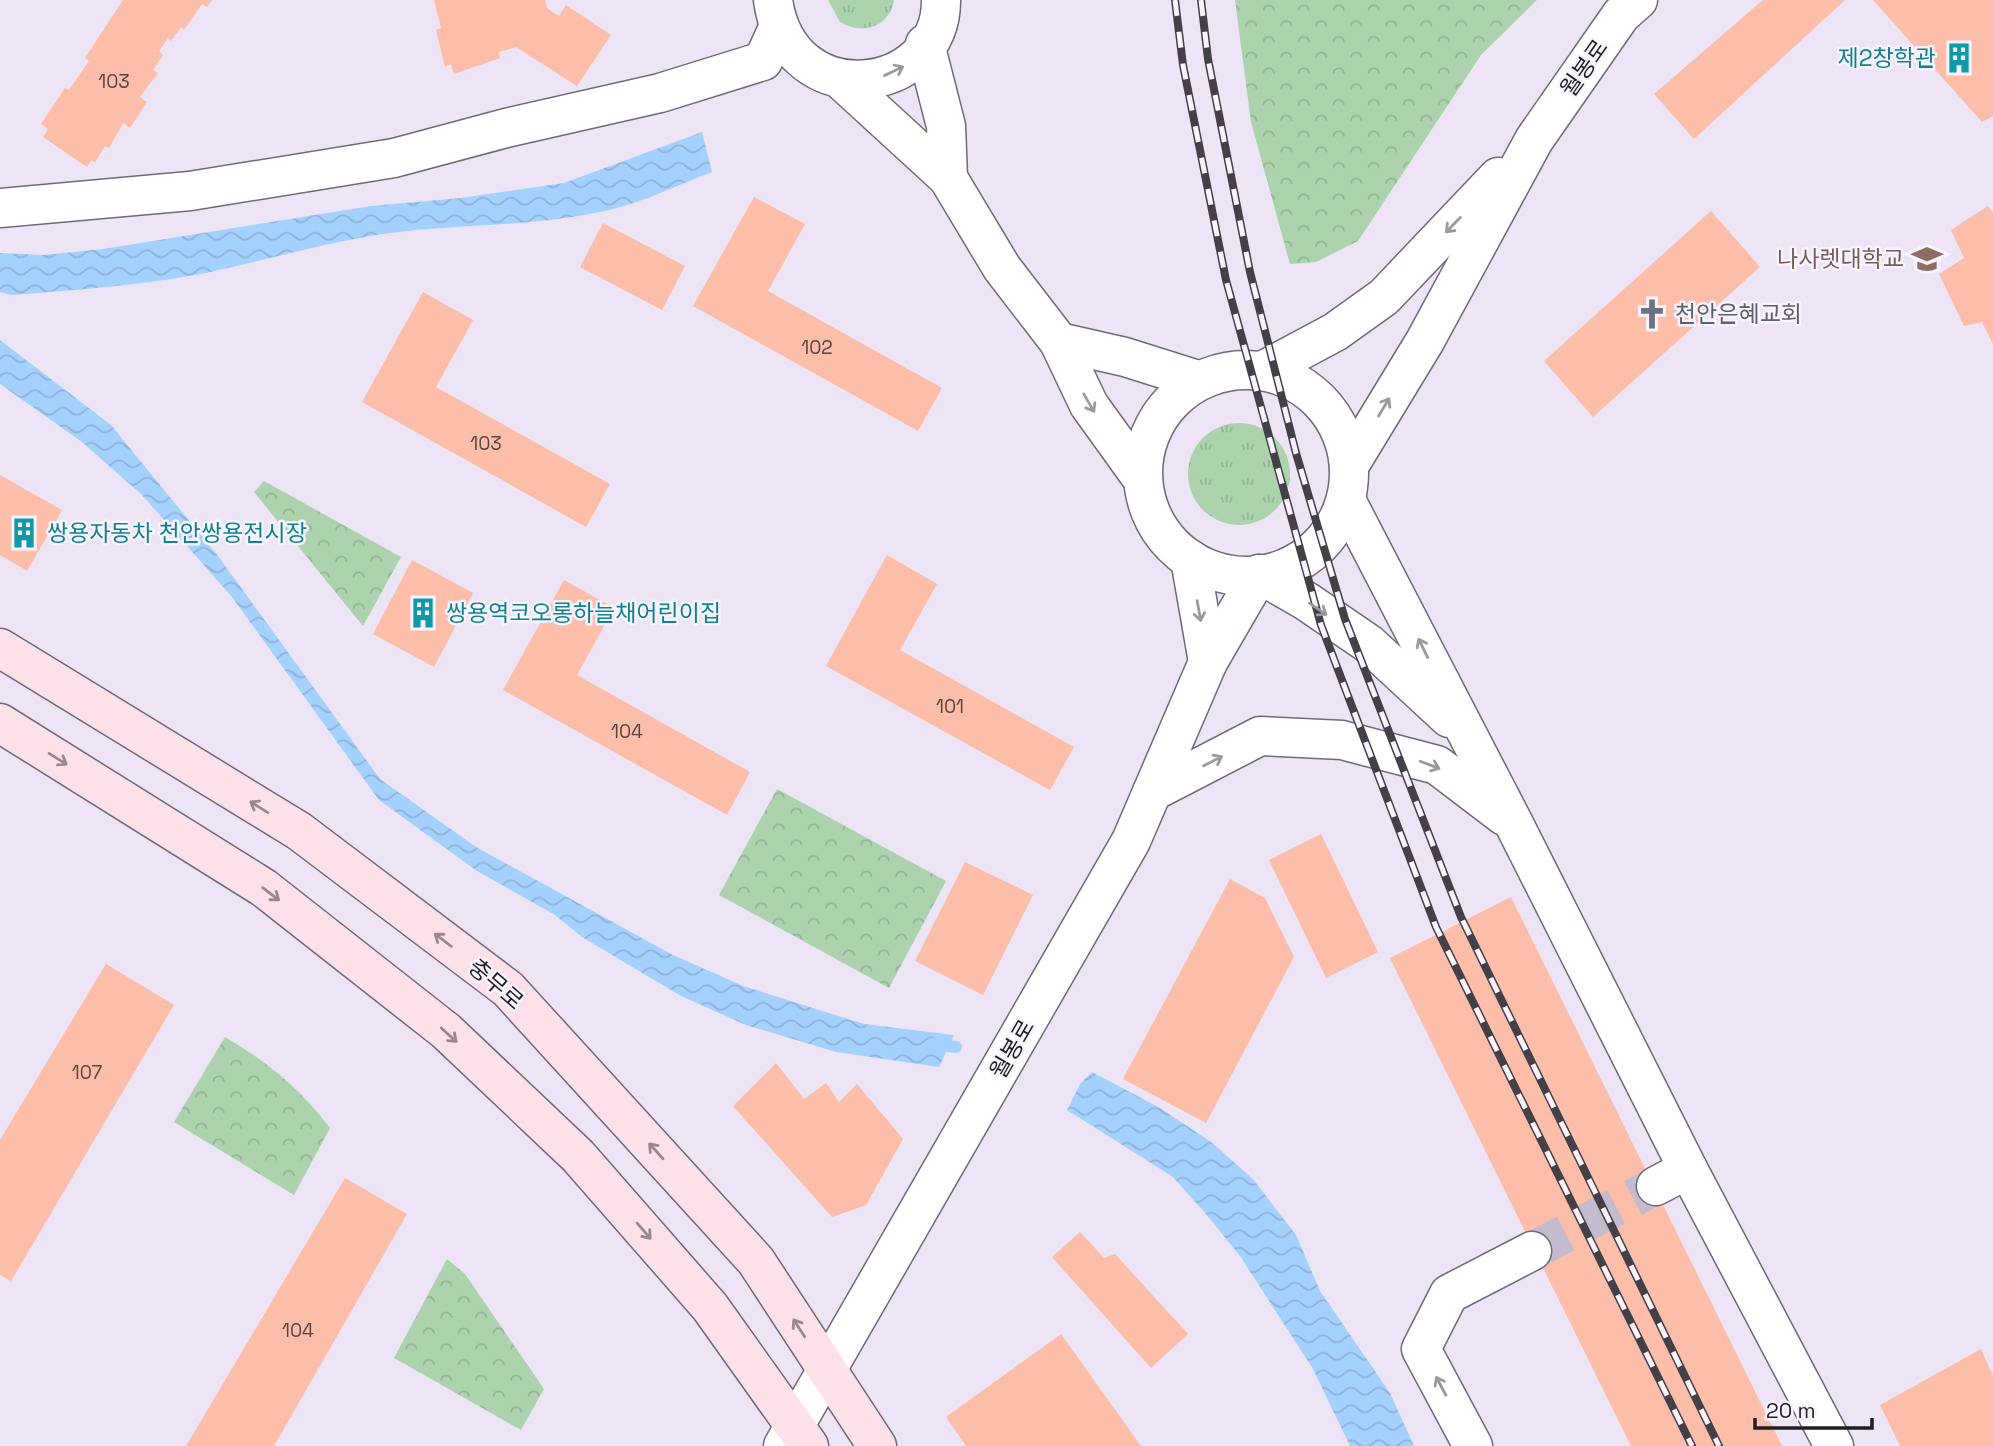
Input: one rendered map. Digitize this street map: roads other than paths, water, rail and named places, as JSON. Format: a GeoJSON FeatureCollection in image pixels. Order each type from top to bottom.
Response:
{"type":"FeatureCollection","features":[{"type":"Feature","properties":{"kind":"main road","name":"충무로"},"geometry":{"type":"LineString","coordinates":[[0,648],[299,831],[508,989],[756,1261],[877,1446]]}},
{"type":"Feature","properties":{"kind":"main road"},"geometry":{"type":"LineString","coordinates":[[0,723],[264,888],[446,1031],[587,1166],[710,1307],[796,1439]]}},
{"type":"Feature","properties":{"kind":"street"},"geometry":{"type":"LineString","coordinates":[[828,75],[869,80],[895,72],[918,55],[933,32],[941,0]]}},
{"type":"Feature","properties":{"kind":"street","name":"월봉로"},"geometry":{"type":"LineString","coordinates":[[1534,140],[1621,15],[1637,0]]}},
{"type":"Feature","properties":{"kind":"street"},"geometry":{"type":"LineString","coordinates":[[0,208],[190,191],[394,158],[506,128],[660,93],[772,18],[793,51],[828,75],[948,178],[1002,268],[1059,342],[1089,405],[1143,480]]}},
{"type":"Feature","properties":{"kind":"street"},"geometry":{"type":"LineString","coordinates":[[925,44],[946,126],[948,178]]}},
{"type":"Feature","properties":{"kind":"street"},"geometry":{"type":"LineString","coordinates":[[1264,370],[1335,332],[1384,297],[1534,140]]}},
{"type":"Feature","properties":{"kind":"street"},"geometry":{"type":"LineString","coordinates":[[1534,140],[1348,483],[1331,531],[1308,556],[1277,572],[1259,575],[1242,577],[1209,570],[1179,553],[1157,527],[1144,495],[1142,461],[1151,428],[1171,400],[1198,380],[1230,370],[1264,370],[1296,382],[1323,403],[1342,432],[1348,483],[1464,731],[1514,824],[1672,1178],[1834,1446]]}},
{"type":"Feature","properties":{"kind":"street"},"geometry":{"type":"LineString","coordinates":[[1059,342],[1125,357],[1198,380]]}},
{"type":"Feature","properties":{"kind":"street"},"geometry":{"type":"LineString","coordinates":[[1190,559],[1208,662]]}},
{"type":"Feature","properties":{"kind":"street"},"geometry":{"type":"LineString","coordinates":[[1259,575],[1306,601],[1369,644],[1464,731]]}},
{"type":"Feature","properties":{"kind":"street","name":"월봉로"},"geometry":{"type":"LineString","coordinates":[[796,1439],[827,1371],[1131,842],[1208,662],[1259,575]]}},
{"type":"Feature","properties":{"kind":"street"},"geometry":{"type":"LineString","coordinates":[[1152,792],[1260,736],[1342,740],[1437,765],[1514,824]]}},
{"type":"Feature","properties":{"kind":"street"},"geometry":{"type":"LineString","coordinates":[[1472,1446],[1422,1349],[1449,1294],[1532,1251]]}},
{"type":"Feature","properties":{"kind":"water"},"geometry":{"type":"Polygon","coordinates":[[[702,132],[712,172],[613,209],[554,219],[376,235],[195,275],[150,282],[11,295],[0,292],[0,253],[44,255],[103,249],[371,206],[461,198],[564,183],[702,132]]]}},
{"type":"Feature","properties":{"kind":"water"},"geometry":{"type":"Polygon","coordinates":[[[0,340],[111,425],[218,556],[380,779],[476,847],[671,954],[743,986],[864,1024],[954,1035],[939,1067],[836,1052],[746,1025],[681,996],[582,937],[555,915],[477,871],[379,800],[232,597],[142,495],[82,442],[0,384],[0,340]]]}},
{"type":"Feature","properties":{"kind":"water"},"geometry":{"type":"Polygon","coordinates":[[[1092,1072],[1160,1108],[1211,1142],[1253,1179],[1296,1235],[1320,1291],[1390,1393],[1414,1446],[1350,1446],[1313,1369],[1240,1256],[1205,1213],[1173,1177],[1067,1110],[1080,1084],[1092,1072]]]}},
{"type":"Feature","properties":{"kind":"waterway"},"geometry":{"type":"LineString","coordinates":[[932,1044],[956,1047]]}},
{"type":"Feature","properties":{"kind":"tunnel"},"geometry":{"type":"LineString","coordinates":[[1532,1251],[1656,1186]]}},
{"type":"Feature","properties":{"kind":"railway"},"geometry":{"type":"LineString","coordinates":[[1175,0],[1183,65],[1226,280],[1321,625],[1436,927],[1692,1446]]}},
{"type":"Feature","properties":{"kind":"railway"},"geometry":{"type":"LineString","coordinates":[[1201,0],[1208,59],[1250,272],[1296,453],[1345,619],[1461,917],[1719,1446]]}},
{"type":"Feature","properties":{"kind":"place","name":"제2창학관"},"geometry":{"type":"Point","coordinates":[1959,58]}},
{"type":"Feature","properties":{"kind":"place","name":"나사렛대학교"},"geometry":{"type":"Point","coordinates":[1927,259]}},
{"type":"Feature","properties":{"kind":"place","name":"천안은혜교회"},"geometry":{"type":"Point","coordinates":[1652,314]}},
{"type":"Feature","properties":{"kind":"place","name":"쌍용자동차 천안쌍용전시장"},"geometry":{"type":"Point","coordinates":[24,533]}},
{"type":"Feature","properties":{"kind":"place","name":"쌍용역코오롱하늘채어린이집"},"geometry":{"type":"Point","coordinates":[423,613]}}]}
